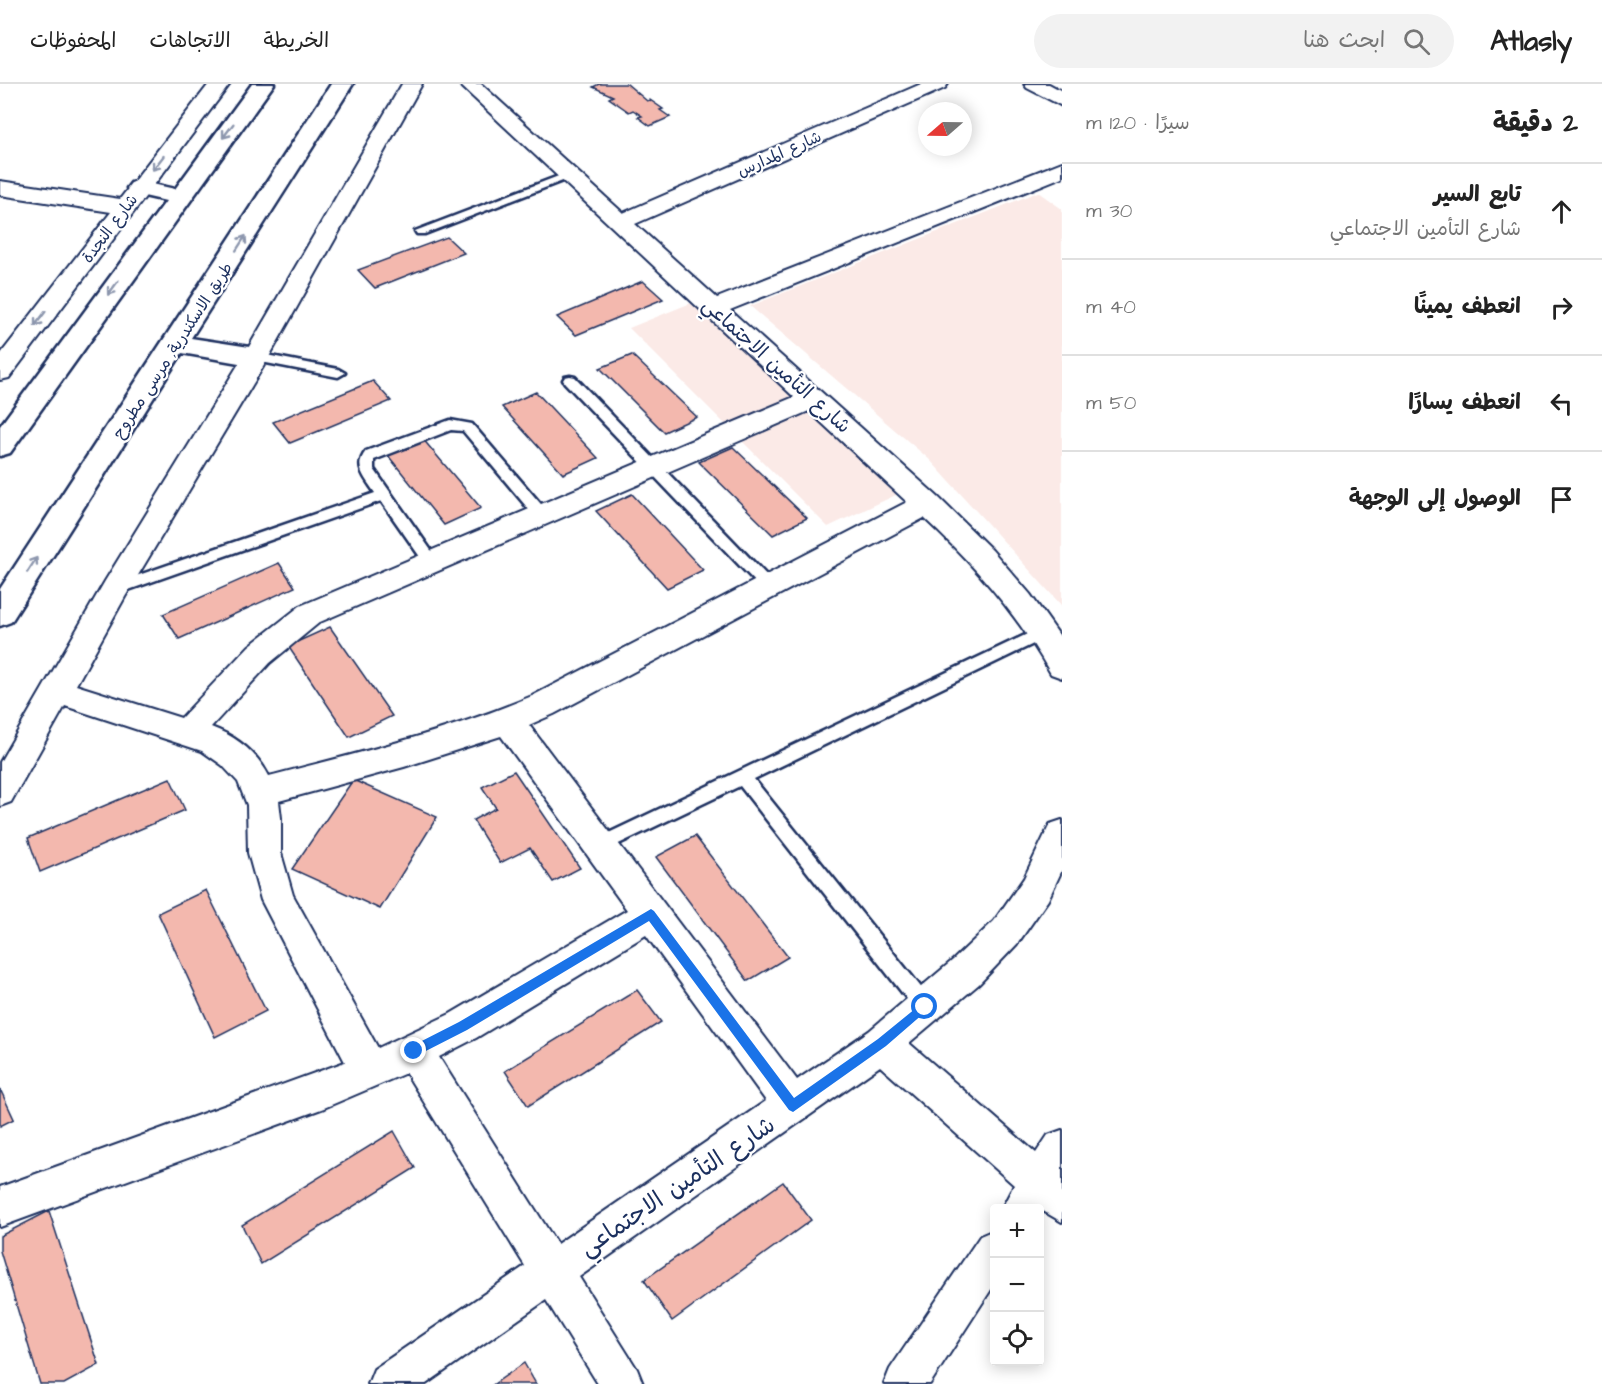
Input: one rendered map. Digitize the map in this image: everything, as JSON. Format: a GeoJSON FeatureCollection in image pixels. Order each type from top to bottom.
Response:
{"type":"FeatureCollection","features":[{"type":"Feature","properties":{"kind":"main road"},"geometry":{"type":"LineString","coordinates":[[0,446],[263,84]]}},
{"type":"Feature","properties":{"kind":"main road","name":"طريق الاسكندرية, مرسى مطروح"},"geometry":{"type":"LineString","coordinates":[[0,614],[342,84]]}},
{"type":"Feature","properties":{"kind":"main road"},"geometry":{"type":"LineString","coordinates":[[139,188],[179,197]]}},
{"type":"Feature","properties":{"kind":"main road"},"geometry":{"type":"LineString","coordinates":[[176,344],[256,357]]}},
{"type":"Feature","properties":{"kind":"street","name":"شارع النجدة"},"geometry":{"type":"LineString","coordinates":[[4,362],[220,84]]}},
{"type":"Feature","properties":{"kind":"street"},"geometry":{"type":"LineString","coordinates":[[0,792],[115,589],[256,357],[412,84]]}},
{"type":"Feature","properties":{"kind":"street","name":"شارع التأمين الاجتماعي"},"geometry":{"type":"LineString","coordinates":[[470,84],[928,504],[1007,586],[1044,632],[1062,666]]}},
{"type":"Feature","properties":{"kind":"street","name":"شارع المدارس"},"geometry":{"type":"LineString","coordinates":[[621,222],[938,84]]}},
{"type":"Feature","properties":{"kind":"street"},"geometry":{"type":"LineString","coordinates":[[1034,84],[1062,100]]}},
{"type":"Feature","properties":{"kind":"street"},"geometry":{"type":"LineString","coordinates":[[714,308],[1062,169]]}},
{"type":"Feature","properties":{"kind":"street"},"geometry":{"type":"LineString","coordinates":[[0,188],[124,207]]}},
{"type":"Feature","properties":{"kind":"street"},"geometry":{"type":"LineString","coordinates":[[187,733],[264,648],[309,614],[430,560],[813,399]]}},
{"type":"Feature","properties":{"kind":"street"},"geometry":{"type":"LineString","coordinates":[[261,792],[434,745],[508,721],[543,705],[928,504]]}},
{"type":"Feature","properties":{"kind":"street"},"geometry":{"type":"LineString","coordinates":[[57,691],[213,741],[234,754],[250,771],[261,792],[268,873],[279,900],[370,1071]]}},
{"type":"Feature","properties":{"kind":"street"},"geometry":{"type":"LineString","coordinates":[[508,721],[793,1106]]}},
{"type":"Feature","properties":{"kind":"street","name":"شارع التأمين الاجتماعي"},"geometry":{"type":"LineString","coordinates":[[389,1384],[793,1106],[882,1042],[925,1007],[966,972],[1006,932],[1036,889],[1062,834]]}},
{"type":"Feature","properties":{"kind":"street"},"geometry":{"type":"LineString","coordinates":[[0,1207],[324,1090],[370,1071],[463,1026],[651,914]]}},
{"type":"Feature","properties":{"kind":"street"},"geometry":{"type":"LineString","coordinates":[[882,1042],[1041,1197],[1062,1149]]}},
{"type":"Feature","properties":{"kind":"street"},"geometry":{"type":"LineString","coordinates":[[414,1051],[622,1384]]}},
{"type":"Feature","properties":{"kind":"street"},"geometry":{"type":"LineString","coordinates":[[905,1384],[990,1256]]}},
{"type":"Feature","properties":{"kind":"lane"},"geometry":{"type":"LineString","coordinates":[[421,231],[569,175]]}},
{"type":"Feature","properties":{"kind":"lane"},"geometry":{"type":"LineString","coordinates":[[256,357],[338,374]]}},
{"type":"Feature","properties":{"kind":"lane"},"geometry":{"type":"LineString","coordinates":[[570,380],[768,586]]}},
{"type":"Feature","properties":{"kind":"lane"},"geometry":{"type":"LineString","coordinates":[[430,560],[365,465],[371,454],[450,425],[459,425],[472,431],[541,514]]}},
{"type":"Feature","properties":{"kind":"lane"},"geometry":{"type":"LineString","coordinates":[[115,589],[384,495]]}},
{"type":"Feature","properties":{"kind":"lane"},"geometry":{"type":"LineString","coordinates":[[600,845],[1044,632]]}},
{"type":"Feature","properties":{"kind":"lane"},"geometry":{"type":"LineString","coordinates":[[742,776],[925,1007]]}},
{"type":"Feature","properties":{"kind":"shaded area"},"geometry":{"type":"Polygon","coordinates":[[[1038,192],[1062,209],[1062,606],[930,460],[750,306],[1038,192]]]}},
{"type":"Feature","properties":{"kind":"shaded area"},"geometry":{"type":"Polygon","coordinates":[[[691,303],[900,493],[828,527],[629,328],[691,303]]]}},
{"type":"Feature","properties":{"kind":"building"},"geometry":{"type":"Polygon","coordinates":[[[599,84],[627,84],[647,101],[650,100],[663,109],[660,110],[670,117],[650,126],[638,117],[642,116],[633,110],[629,112],[609,98],[613,96],[593,87],[599,84]]]}},
{"type":"Feature","properties":{"kind":"building"},"geometry":{"type":"Polygon","coordinates":[[[447,237],[464,253],[375,288],[358,270],[447,237]]]}},
{"type":"Feature","properties":{"kind":"building"},"geometry":{"type":"Polygon","coordinates":[[[643,281],[663,299],[576,335],[557,317],[643,281]]]}},
{"type":"Feature","properties":{"kind":"building"},"geometry":{"type":"Polygon","coordinates":[[[632,355],[697,417],[664,432],[600,368],[632,355]]]}},
{"type":"Feature","properties":{"kind":"building"},"geometry":{"type":"Polygon","coordinates":[[[373,381],[391,401],[290,443],[273,422],[373,381]]]}},
{"type":"Feature","properties":{"kind":"building"},"geometry":{"type":"Polygon","coordinates":[[[536,392],[598,458],[563,474],[502,407],[536,392]]]}},
{"type":"Feature","properties":{"kind":"building"},"geometry":{"type":"Polygon","coordinates":[[[422,438],[481,508],[444,525],[386,453],[422,438]]]}},
{"type":"Feature","properties":{"kind":"building"},"geometry":{"type":"Polygon","coordinates":[[[733,447],[807,518],[773,535],[699,462],[733,447]]]}},
{"type":"Feature","properties":{"kind":"building"},"geometry":{"type":"Polygon","coordinates":[[[632,494],[703,570],[667,588],[596,511],[632,494]]]}},
{"type":"Feature","properties":{"kind":"building"},"geometry":{"type":"Polygon","coordinates":[[[279,563],[295,587],[179,639],[163,614],[279,563]]]}},
{"type":"Feature","properties":{"kind":"building"},"geometry":{"type":"Polygon","coordinates":[[[330,627],[392,716],[349,737],[288,646],[330,627]]]}},
{"type":"Feature","properties":{"kind":"building"},"geometry":{"type":"Polygon","coordinates":[[[514,771],[580,868],[553,882],[530,848],[500,863],[473,820],[496,808],[482,787],[514,771]]]}},
{"type":"Feature","properties":{"kind":"building"},"geometry":{"type":"Polygon","coordinates":[[[170,778],[185,810],[40,872],[28,838],[170,778]]]}},
{"type":"Feature","properties":{"kind":"building"},"geometry":{"type":"Polygon","coordinates":[[[353,780],[437,817],[380,909],[292,869],[353,780]]]}},
{"type":"Feature","properties":{"kind":"building"},"geometry":{"type":"Polygon","coordinates":[[[695,836],[788,957],[748,981],[656,857],[695,836]]]}},
{"type":"Feature","properties":{"kind":"building"},"geometry":{"type":"Polygon","coordinates":[[[206,890],[266,1011],[215,1037],[158,913],[206,890]]]}},
{"type":"Feature","properties":{"kind":"building"},"geometry":{"type":"Polygon","coordinates":[[[637,990],[661,1022],[528,1106],[505,1071],[637,990]]]}},
{"type":"Feature","properties":{"kind":"building"},"geometry":{"type":"Polygon","coordinates":[[[0,1089],[14,1119],[0,1126],[0,1089]]]}},
{"type":"Feature","properties":{"kind":"building"},"geometry":{"type":"Polygon","coordinates":[[[394,1131],[415,1168],[261,1264],[242,1225],[394,1131]]]}},
{"type":"Feature","properties":{"kind":"building"},"geometry":{"type":"Polygon","coordinates":[[[783,1182],[811,1220],[672,1321],[644,1280],[783,1182]]]}},
{"type":"Feature","properties":{"kind":"building"},"geometry":{"type":"Polygon","coordinates":[[[49,1211],[99,1365],[64,1384],[40,1384],[0,1251],[0,1236],[49,1211]]]}},
{"type":"Feature","properties":{"kind":"building"},"geometry":{"type":"Polygon","coordinates":[[[524,1363],[536,1384],[494,1384],[524,1363]]]}},
{"type":"Feature","properties":{"kind":"route"},"geometry":{"type":"LineString","coordinates":[[414,1051],[463,1026],[651,914],[793,1106],[882,1042],[925,1007]]}}]}
